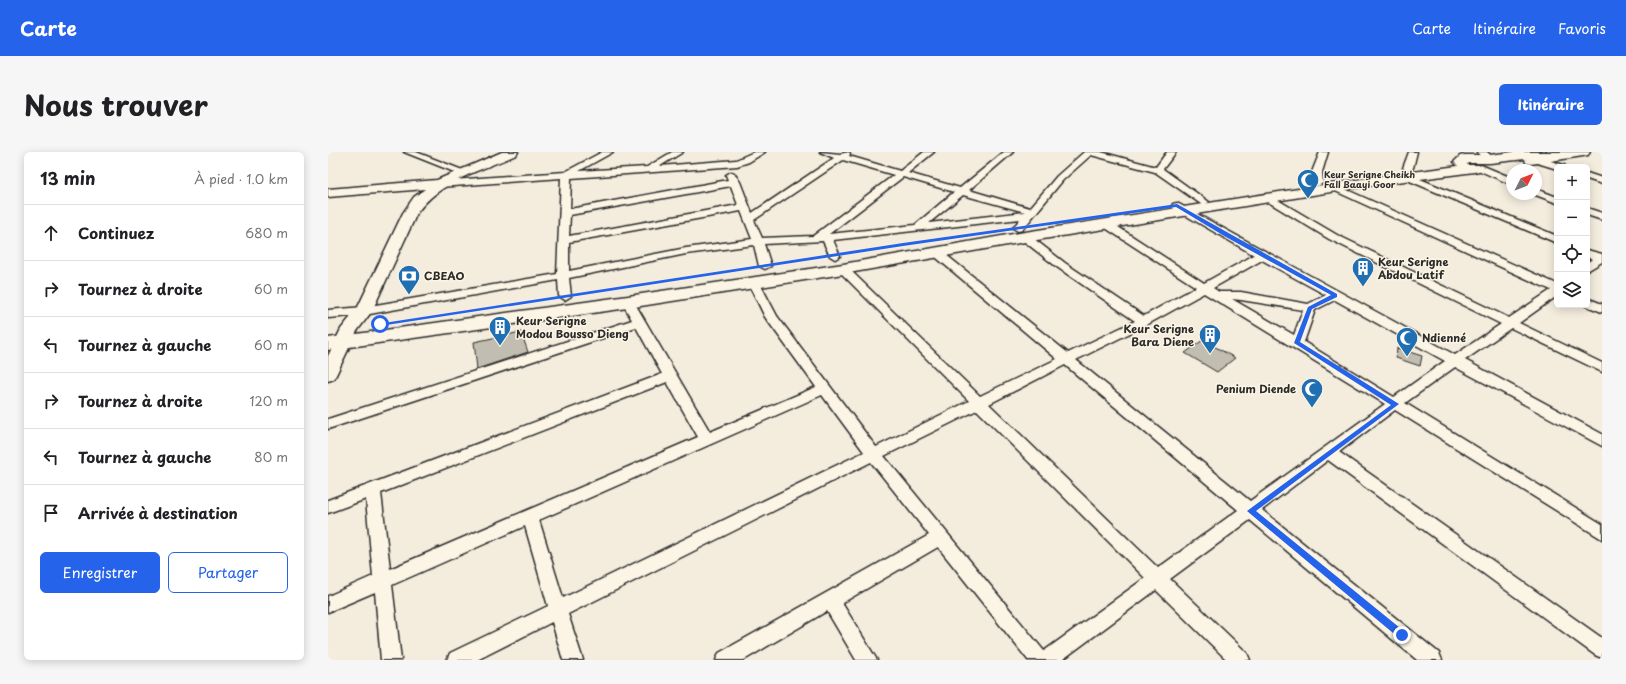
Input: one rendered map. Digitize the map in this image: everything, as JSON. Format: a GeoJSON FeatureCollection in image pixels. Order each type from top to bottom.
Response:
{"type":"FeatureCollection","features":[{"type":"Feature","properties":{"kind":"main road"},"geometry":{"type":"LineString","coordinates":[[337,337],[565,296],[765,266],[839,263],[936,252],[1026,223],[1108,225],[1182,209],[1204,202],[1318,183],[1408,173],[1529,155],[1583,152]]}},
{"type":"Feature","properties":{"kind":"main road"},"geometry":{"type":"LineString","coordinates":[[337,337],[628,302],[754,282],[1026,223],[1182,209],[1268,198],[1336,188],[1408,173]]}},
{"type":"Feature","properties":{"kind":"street"},"geometry":{"type":"LineString","coordinates":[[409,152],[465,173]]}},
{"type":"Feature","properties":{"kind":"street"},"geometry":{"type":"LineString","coordinates":[[328,375],[337,337],[364,310],[410,213],[419,200],[439,184],[512,152]]}},
{"type":"Feature","properties":{"kind":"street"},"geometry":{"type":"LineString","coordinates":[[566,176],[579,167],[609,152]]}},
{"type":"Feature","properties":{"kind":"street"},"geometry":{"type":"LineString","coordinates":[[648,169],[679,152]]}},
{"type":"Feature","properties":{"kind":"street"},"geometry":{"type":"LineString","coordinates":[[328,193],[726,164],[743,161],[761,152]]}},
{"type":"Feature","properties":{"kind":"street"},"geometry":{"type":"LineString","coordinates":[[824,152],[846,155],[901,174],[963,191],[1026,223],[1061,265],[1144,321]]}},
{"type":"Feature","properties":{"kind":"street"},"geometry":{"type":"LineString","coordinates":[[815,239],[930,152]]}},
{"type":"Feature","properties":{"kind":"street"},"geometry":{"type":"LineString","coordinates":[[917,228],[1009,152]]}},
{"type":"Feature","properties":{"kind":"street"},"geometry":{"type":"LineString","coordinates":[[1026,223],[1060,178],[1090,152],[1158,170],[1204,202]]}},
{"type":"Feature","properties":{"kind":"street"},"geometry":{"type":"LineString","coordinates":[[1158,170],[1172,152]]}},
{"type":"Feature","properties":{"kind":"street"},"geometry":{"type":"LineString","coordinates":[[1318,183],[1317,172],[1324,152]]}},
{"type":"Feature","properties":{"kind":"street"},"geometry":{"type":"LineString","coordinates":[[1414,152],[1408,173],[1554,239]]}},
{"type":"Feature","properties":{"kind":"street"},"geometry":{"type":"LineString","coordinates":[[749,219],[846,155]]}},
{"type":"Feature","properties":{"kind":"street"},"geometry":{"type":"LineString","coordinates":[[1529,155],[1554,164]]}},
{"type":"Feature","properties":{"kind":"street"},"geometry":{"type":"LineString","coordinates":[[1478,162],[1506,178]]}},
{"type":"Feature","properties":{"kind":"street"},"geometry":{"type":"LineString","coordinates":[[726,164],[735,182],[758,241],[765,266]]}},
{"type":"Feature","properties":{"kind":"street"},"geometry":{"type":"LineString","coordinates":[[565,296],[563,276],[566,176]]}},
{"type":"Feature","properties":{"kind":"street"},"geometry":{"type":"LineString","coordinates":[[1590,177],[1602,181]]}},
{"type":"Feature","properties":{"kind":"street"},"geometry":{"type":"LineString","coordinates":[[565,213],[735,182]]}},
{"type":"Feature","properties":{"kind":"street"},"geometry":{"type":"LineString","coordinates":[[1336,188],[1554,289]]}},
{"type":"Feature","properties":{"kind":"street"},"geometry":{"type":"LineString","coordinates":[[1542,194],[1554,199]]}},
{"type":"Feature","properties":{"kind":"street"},"geometry":{"type":"LineString","coordinates":[[1268,198],[1333,237],[1602,368]]}},
{"type":"Feature","properties":{"kind":"street"},"geometry":{"type":"LineString","coordinates":[[564,240],[744,207]]}},
{"type":"Feature","properties":{"kind":"street"},"geometry":{"type":"LineString","coordinates":[[1182,209],[1335,295],[1602,441]]}},
{"type":"Feature","properties":{"kind":"street"},"geometry":{"type":"LineString","coordinates":[[1590,212],[1602,217]]}},
{"type":"Feature","properties":{"kind":"street"},"geometry":{"type":"LineString","coordinates":[[328,314],[364,310],[563,276],[686,251],[758,241],[815,239],[917,228],[1026,223]]}},
{"type":"Feature","properties":{"kind":"street"},"geometry":{"type":"LineString","coordinates":[[1108,225],[1203,287],[1297,343],[1602,532]]}},
{"type":"Feature","properties":{"kind":"street"},"geometry":{"type":"LineString","coordinates":[[827,238],[839,263],[1157,580],[1240,660]]}},
{"type":"Feature","properties":{"kind":"street"},"geometry":{"type":"LineString","coordinates":[[936,252],[1432,660]]}},
{"type":"Feature","properties":{"kind":"street"},"geometry":{"type":"LineString","coordinates":[[1590,254],[1601,258]]}},
{"type":"Feature","properties":{"kind":"street"},"geometry":{"type":"LineString","coordinates":[[456,660],[1144,321],[1263,255]]}},
{"type":"Feature","properties":{"kind":"street"},"geometry":{"type":"LineString","coordinates":[[1590,266],[1601,258]]}},
{"type":"Feature","properties":{"kind":"street"},"geometry":{"type":"LineString","coordinates":[[754,282],[771,317],[824,389],[874,455],[1040,660]]}},
{"type":"Feature","properties":{"kind":"street"},"geometry":{"type":"LineString","coordinates":[[1047,660],[1456,360],[1511,324],[1554,292]]}},
{"type":"Feature","properties":{"kind":"street"},"geometry":{"type":"LineString","coordinates":[[1217,295],[1241,296],[1310,308],[1335,295]]}},
{"type":"Feature","properties":{"kind":"street"},"geometry":{"type":"LineString","coordinates":[[628,302],[707,440]]}},
{"type":"Feature","properties":{"kind":"street"},"geometry":{"type":"LineString","coordinates":[[1590,303],[1602,308]]}},
{"type":"Feature","properties":{"kind":"street"},"geometry":{"type":"LineString","coordinates":[[1297,343],[1310,308]]}},
{"type":"Feature","properties":{"kind":"street"},"geometry":{"type":"LineString","coordinates":[[328,424],[639,322]]}},
{"type":"Feature","properties":{"kind":"street"},"geometry":{"type":"LineString","coordinates":[[328,507],[670,376]]}},
{"type":"Feature","properties":{"kind":"street"},"geometry":{"type":"LineString","coordinates":[[328,604],[824,389]]}},
{"type":"Feature","properties":{"kind":"street"},"geometry":{"type":"LineString","coordinates":[[1329,453],[1602,649]]}},
{"type":"Feature","properties":{"kind":"street"},"geometry":{"type":"LineString","coordinates":[[373,490],[391,660]]}},
{"type":"Feature","properties":{"kind":"street"},"geometry":{"type":"LineString","coordinates":[[530,517],[557,611],[573,660]]}},
{"type":"Feature","properties":{"kind":"street"},"geometry":{"type":"LineString","coordinates":[[726,660],[940,537]]}},
{"type":"Feature","properties":{"kind":"street"},"geometry":{"type":"LineString","coordinates":[[831,601],[867,660]]}},
{"type":"Feature","properties":{"kind":"building","name":"Keur Serigne Modou Bousso Dieng"},"geometry":{"type":"Polygon","coordinates":[[[521,332],[528,352],[477,369],[474,342],[521,332]]]}},
{"type":"Feature","properties":{"kind":"building","name":"Keur Serigne Bara Diene"},"geometry":{"type":"Polygon","coordinates":[[[1203,340],[1235,358],[1217,372],[1185,353],[1203,340]]]}},
{"type":"Feature","properties":{"kind":"building","name":"Ndienné"},"geometry":{"type":"Polygon","coordinates":[[[1397,348],[1422,356],[1420,366],[1396,358],[1397,348]]]}},
{"type":"Feature","properties":{"kind":"place","name":"Keur Serigne Cheikh Fall Baayi Goor"},"geometry":{"type":"Point","coordinates":[1308,200]}},
{"type":"Feature","properties":{"kind":"place","name":"Keur Serigne Abdou Latif"},"geometry":{"type":"Point","coordinates":[1363,288]}},
{"type":"Feature","properties":{"kind":"place","name":"CBEAO"},"geometry":{"type":"Point","coordinates":[409,296]}},
{"type":"Feature","properties":{"kind":"place","name":"Keur Serigne Modou Bousso Dieng"},"geometry":{"type":"Point","coordinates":[500,346]}},
{"type":"Feature","properties":{"kind":"place","name":"Keur Serigne Bara Diene"},"geometry":{"type":"Point","coordinates":[1210,354]}},
{"type":"Feature","properties":{"kind":"place","name":"Ndienné"},"geometry":{"type":"Point","coordinates":[1407,358]}},
{"type":"Feature","properties":{"kind":"place","name":"Penium Diende"},"geometry":{"type":"Point","coordinates":[1312,408]}},
{"type":"Feature","properties":{"kind":"route"},"geometry":{"type":"LineString","coordinates":[[380,324],[633,287],[903,245],[1177,206],[1227,236],[1335,295],[1310,308],[1297,343],[1396,404],[1251,511],[1402,635]]}}]}
